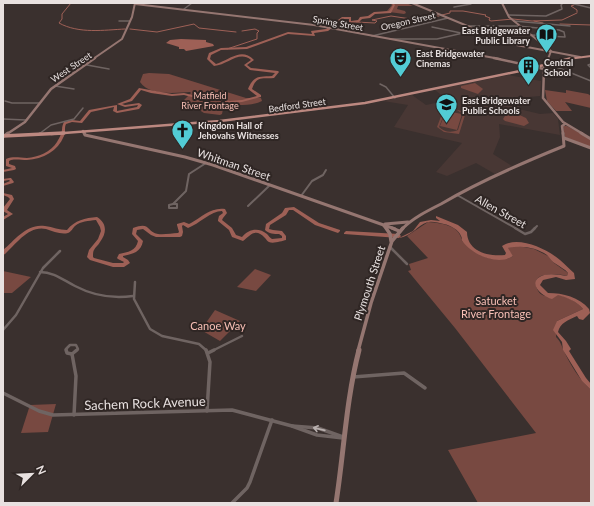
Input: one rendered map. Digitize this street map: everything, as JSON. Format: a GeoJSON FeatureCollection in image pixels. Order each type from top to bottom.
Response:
{"type":"FeatureCollection","features":[{"type":"Feature","properties":{"kind":"main road","name":"Spring Street"},"geometry":{"type":"LineString","coordinates":[[134,3],[332,28],[544,69]]}},
{"type":"Feature","properties":{"kind":"main road","name":"West Street"},"geometry":{"type":"LineString","coordinates":[[3,136],[27,120],[46,94],[55,86],[121,40],[134,11],[134,3]]}},
{"type":"Feature","properties":{"kind":"main road"},"geometry":{"type":"LineString","coordinates":[[412,3],[511,44],[578,57]]}},
{"type":"Feature","properties":{"kind":"main road"},"geometry":{"type":"LineString","coordinates":[[502,3],[508,15],[512,19],[547,46],[552,52]]}},
{"type":"Feature","properties":{"kind":"main road"},"geometry":{"type":"LineString","coordinates":[[552,52],[544,69],[543,98],[565,124],[591,139]]}},
{"type":"Feature","properties":{"kind":"main road","name":"Bedford Street"},"geometry":{"type":"LineString","coordinates":[[3,136],[83,132],[238,119],[395,98],[578,57],[590,56]]}},
{"type":"Feature","properties":{"kind":"main road"},"geometry":{"type":"LineString","coordinates":[[564,146],[562,126],[565,124]]}},
{"type":"Feature","properties":{"kind":"main road"},"geometry":{"type":"LineString","coordinates":[[18,136],[16,132],[21,125]]}},
{"type":"Feature","properties":{"kind":"main road","name":"Whitman Street"},"geometry":{"type":"LineString","coordinates":[[83,132],[85,135],[206,163],[269,186],[380,223],[399,232]]}},
{"type":"Feature","properties":{"kind":"main road"},"geometry":{"type":"LineString","coordinates":[[564,138],[591,148]]}},
{"type":"Feature","properties":{"kind":"main road","name":"Plymouth Street"},"geometry":{"type":"LineString","coordinates":[[336,503],[348,400],[366,318],[392,237],[410,221],[456,195],[511,168],[564,146],[578,144]]}},
{"type":"Feature","properties":{"kind":"main road"},"geometry":{"type":"LineString","coordinates":[[380,223],[393,224],[410,221]]}},
{"type":"Feature","properties":{"kind":"main road"},"geometry":{"type":"LineString","coordinates":[[380,223],[392,237]]}},
{"type":"Feature","properties":{"kind":"street"},"geometry":{"type":"LineString","coordinates":[[184,9],[192,3]]}},
{"type":"Feature","properties":{"kind":"street"},"geometry":{"type":"LineString","coordinates":[[454,8],[471,4],[467,3]]}},
{"type":"Feature","properties":{"kind":"street"},"geometry":{"type":"LineString","coordinates":[[508,15],[547,16],[562,9],[561,5],[563,3]]}},
{"type":"Feature","properties":{"kind":"street"},"geometry":{"type":"LineString","coordinates":[[570,3],[591,8]]}},
{"type":"Feature","properties":{"kind":"street","name":"Oregon Street"},"geometry":{"type":"LineString","coordinates":[[371,36],[448,18]]}},
{"type":"Feature","properties":{"kind":"street"},"geometry":{"type":"LineString","coordinates":[[512,19],[570,26]]}},
{"type":"Feature","properties":{"kind":"street"},"geometry":{"type":"LineString","coordinates":[[118,21],[130,21]]}},
{"type":"Feature","properties":{"kind":"street"},"geometry":{"type":"LineString","coordinates":[[466,26],[523,27],[562,31],[565,33],[565,38],[532,35]]}},
{"type":"Feature","properties":{"kind":"street"},"geometry":{"type":"LineString","coordinates":[[432,27],[463,33]]}},
{"type":"Feature","properties":{"kind":"street"},"geometry":{"type":"LineString","coordinates":[[389,39],[437,39],[476,30]]}},
{"type":"Feature","properties":{"kind":"street"},"geometry":{"type":"LineString","coordinates":[[87,64],[109,69]]}},
{"type":"Feature","properties":{"kind":"street"},"geometry":{"type":"LineString","coordinates":[[547,64],[591,81]]}},
{"type":"Feature","properties":{"kind":"street"},"geometry":{"type":"LineString","coordinates":[[380,84],[386,87],[395,98]]}},
{"type":"Feature","properties":{"kind":"street"},"geometry":{"type":"LineString","coordinates":[[55,86],[74,89]]}},
{"type":"Feature","properties":{"kind":"street"},"geometry":{"type":"LineString","coordinates":[[5,100],[12,103],[39,103]]}},
{"type":"Feature","properties":{"kind":"street"},"geometry":{"type":"LineString","coordinates":[[38,135],[42,130],[62,120],[74,119],[83,108]]}},
{"type":"Feature","properties":{"kind":"street"},"geometry":{"type":"LineString","coordinates":[[3,119],[27,120]]}},
{"type":"Feature","properties":{"kind":"street"},"geometry":{"type":"LineString","coordinates":[[173,204],[186,191],[189,174],[206,163]]}},
{"type":"Feature","properties":{"kind":"street"},"geometry":{"type":"LineString","coordinates":[[300,196],[312,182],[323,175],[326,170]]}},
{"type":"Feature","properties":{"kind":"street"},"geometry":{"type":"LineString","coordinates":[[248,206],[269,186]]}},
{"type":"Feature","properties":{"kind":"street","name":"Allen Street"},"geometry":{"type":"LineString","coordinates":[[456,195],[525,234],[531,232],[537,226]]}},
{"type":"Feature","properties":{"kind":"street"},"geometry":{"type":"LineString","coordinates":[[390,244],[407,264]]}},
{"type":"Feature","properties":{"kind":"street"},"geometry":{"type":"LineString","coordinates":[[3,330],[16,315],[40,272],[60,251]]}},
{"type":"Feature","properties":{"kind":"street"},"geometry":{"type":"LineString","coordinates":[[40,272],[51,272],[85,291],[97,295],[121,298],[133,296]]}},
{"type":"Feature","properties":{"kind":"street"},"geometry":{"type":"LineString","coordinates":[[135,282],[133,296],[144,321],[153,332],[166,337],[199,344],[205,348],[208,353],[210,374],[207,411]]}},
{"type":"Feature","properties":{"kind":"street"},"geometry":{"type":"LineString","coordinates":[[208,353],[242,336]]}},
{"type":"Feature","properties":{"kind":"street"},"geometry":{"type":"LineString","coordinates":[[72,354],[76,376],[74,416]]}},
{"type":"Feature","properties":{"kind":"street"},"geometry":{"type":"LineString","coordinates":[[353,377],[404,373],[425,388]]}},
{"type":"Feature","properties":{"kind":"street","name":"Sachem Rock Avenue"},"geometry":{"type":"LineString","coordinates":[[3,393],[43,413],[58,416],[237,411],[292,426],[300,430],[334,438],[344,438]]}},
{"type":"Feature","properties":{"kind":"street"},"geometry":{"type":"LineString","coordinates":[[232,503],[250,482],[272,420]]}},
{"type":"Feature","properties":{"kind":"shaded area"},"geometry":{"type":"Polygon","coordinates":[[[170,40],[206,40],[206,42],[213,44],[214,46],[186,51],[166,43],[170,40]]]}},
{"type":"Feature","properties":{"kind":"shaded area","name":"East Bridgewater Public Schools"},"geometry":{"type":"Polygon","coordinates":[[[508,75],[541,81],[540,96],[517,98],[519,101],[519,109],[540,114],[553,113],[558,119],[560,135],[499,124],[500,137],[493,154],[512,166],[495,174],[476,163],[447,176],[436,172],[462,143],[394,127],[408,105],[383,101],[412,95],[426,105],[445,101],[445,98],[435,90],[508,75]]]}},
{"type":"Feature","properties":{"kind":"shaded area"},"geometry":{"type":"Polygon","coordinates":[[[436,216],[458,225],[467,232],[470,243],[479,251],[491,255],[505,255],[506,253],[502,246],[516,242],[524,243],[548,252],[560,260],[574,273],[575,279],[566,280],[556,277],[543,280],[540,285],[548,293],[570,296],[580,301],[589,309],[590,313],[583,320],[579,319],[577,316],[565,322],[558,332],[566,341],[571,349],[569,351],[591,384],[591,390],[582,381],[563,350],[562,342],[553,330],[557,321],[583,309],[581,306],[568,298],[558,295],[552,299],[549,298],[536,288],[535,284],[541,276],[552,274],[567,276],[568,273],[553,262],[543,252],[528,247],[508,248],[513,256],[507,259],[500,260],[486,258],[467,247],[462,241],[460,234],[454,228],[436,222],[425,223],[408,235],[399,238],[413,231],[420,222],[431,220],[440,221],[436,218],[436,216]]]}},
{"type":"Feature","properties":{"kind":"green space"},"geometry":{"type":"Polygon","coordinates":[[[390,3],[406,3],[413,6],[398,6],[397,9],[405,11],[406,13],[404,14],[382,11],[387,11],[392,5],[390,3]]]}},
{"type":"Feature","properties":{"kind":"green space","name":"Matfield River Frontage"},"geometry":{"type":"Polygon","coordinates":[[[143,74],[169,74],[246,98],[261,98],[262,101],[252,104],[227,107],[223,109],[222,114],[220,115],[204,113],[193,106],[183,104],[182,102],[191,93],[190,92],[163,93],[150,90],[144,86],[140,82],[143,74]]]}},
{"type":"Feature","properties":{"kind":"green space"},"geometry":{"type":"Polygon","coordinates":[[[475,83],[483,89],[478,94],[461,88],[461,86],[475,83]]]}},
{"type":"Feature","properties":{"kind":"green space"},"geometry":{"type":"Polygon","coordinates":[[[545,90],[566,93],[566,90],[588,94],[591,96],[591,108],[565,102],[572,111],[556,111],[547,101],[545,90]]]}},
{"type":"Feature","properties":{"kind":"green space"},"geometry":{"type":"Polygon","coordinates":[[[449,108],[466,112],[459,134],[444,132],[437,127],[443,111],[449,108]],[[448,110],[445,112],[439,127],[448,132],[458,130],[463,114],[457,110],[448,110]]]}},
{"type":"Feature","properties":{"kind":"green space"},"geometry":{"type":"Polygon","coordinates":[[[446,111],[462,114],[457,130],[440,126],[446,111]]]}},
{"type":"Feature","properties":{"kind":"green space"},"geometry":{"type":"Polygon","coordinates":[[[513,112],[526,118],[529,123],[524,126],[505,121],[503,119],[505,116],[513,112]]]}},
{"type":"Feature","properties":{"kind":"green space"},"geometry":{"type":"Polygon","coordinates":[[[563,126],[567,126],[591,139],[591,148],[565,137],[563,126]]]}},
{"type":"Feature","properties":{"kind":"green space","name":"Satucket River Frontage"},"geometry":{"type":"Polygon","coordinates":[[[428,222],[444,224],[454,228],[458,231],[462,241],[485,257],[495,259],[510,258],[513,256],[507,248],[518,246],[534,249],[548,256],[554,263],[568,273],[567,276],[553,274],[542,276],[536,281],[536,286],[540,294],[546,296],[559,295],[565,297],[575,302],[583,309],[557,321],[556,337],[560,342],[569,362],[583,382],[591,390],[591,503],[478,503],[448,450],[536,433],[455,328],[408,271],[411,270],[409,264],[428,258],[407,236],[428,222]]]}},
{"type":"Feature","properties":{"kind":"green space"},"geometry":{"type":"Polygon","coordinates":[[[255,269],[271,275],[256,291],[237,287],[255,269]]]}},
{"type":"Feature","properties":{"kind":"green space"},"geometry":{"type":"Polygon","coordinates":[[[3,271],[31,277],[12,293],[3,293],[3,271]]]}},
{"type":"Feature","properties":{"kind":"green space","name":"Canoe Way"},"geometry":{"type":"Polygon","coordinates":[[[215,310],[240,321],[220,341],[201,330],[215,310]]]}},
{"type":"Feature","properties":{"kind":"green space"},"geometry":{"type":"Polygon","coordinates":[[[56,404],[48,432],[21,433],[30,405],[56,404]]]}},
{"type":"Feature","properties":{"kind":"waterway"},"geometry":{"type":"LineString","coordinates":[[71,3],[62,14],[62,19],[59,23],[75,29],[83,30],[125,29]]}},
{"type":"Feature","properties":{"kind":"waterway"},"geometry":{"type":"LineString","coordinates":[[3,171],[14,169],[14,167],[7,165],[7,160],[14,158],[26,159],[50,152],[57,146],[63,134],[63,127],[65,123],[72,121],[81,122],[90,111],[116,106],[115,111],[117,112],[138,108],[140,105],[138,104],[125,106],[119,104],[131,100],[140,89],[172,95],[184,94],[196,97],[211,97],[230,102],[242,101],[260,96],[250,89],[254,81],[258,78],[273,77],[277,72],[250,69],[245,65],[253,60],[244,55],[239,55],[215,65],[208,59],[210,54],[221,49],[246,48],[288,33],[314,35],[312,32],[327,30],[343,18],[350,18],[350,22],[359,21],[361,18],[369,17],[374,13],[390,12],[394,5],[392,3]]}},
{"type":"Feature","properties":{"kind":"waterway"},"geometry":{"type":"LineString","coordinates":[[578,4],[584,3]]}},
{"type":"Feature","properties":{"kind":"waterway"},"geometry":{"type":"LineString","coordinates":[[574,5],[571,6],[577,10],[577,12]]}},
{"type":"Feature","properties":{"kind":"waterway"},"geometry":{"type":"LineString","coordinates":[[442,15],[450,13],[450,11],[463,11],[486,15],[485,16],[490,18],[489,20],[491,21],[513,19],[532,21],[562,20],[577,13]]}},
{"type":"Feature","properties":{"kind":"waterway"},"geometry":{"type":"LineString","coordinates":[[356,22],[375,23],[377,21],[372,20],[391,16],[411,19],[415,17],[439,16]]}},
{"type":"Feature","properties":{"kind":"waterway"},"geometry":{"type":"LineString","coordinates":[[534,21],[543,23]]}},
{"type":"Feature","properties":{"kind":"waterway"},"geometry":{"type":"LineString","coordinates":[[130,29],[157,32],[194,24],[199,28],[236,32]]}},
{"type":"Feature","properties":{"kind":"waterway"},"geometry":{"type":"LineString","coordinates":[[560,24],[591,25]]}},
{"type":"Feature","properties":{"kind":"waterway"},"geometry":{"type":"LineString","coordinates":[[227,49],[257,39],[257,33],[259,31],[255,29],[242,31]]}},
{"type":"Feature","properties":{"kind":"waterway"},"geometry":{"type":"LineString","coordinates":[[3,180],[10,179],[12,182],[3,185]]}},
{"type":"Feature","properties":{"kind":"waterway"},"geometry":{"type":"LineString","coordinates":[[3,194],[10,196],[12,199],[4,210],[11,214],[3,219]]}},
{"type":"Feature","properties":{"kind":"waterway"},"geometry":{"type":"LineString","coordinates":[[3,253],[26,232],[37,227],[58,231],[68,231],[77,223],[84,220],[97,218],[101,222],[103,231],[98,243],[91,250],[90,257],[92,259],[113,265],[124,265],[127,263],[120,258],[121,255],[128,254],[136,250],[140,245],[141,241],[134,234],[135,229],[145,227],[156,235],[180,235],[181,232],[179,225],[184,223],[188,226],[210,213],[219,210],[223,210],[225,213],[220,220],[230,229],[234,236],[243,239],[247,234],[255,231],[261,232],[271,241],[284,239],[284,236],[280,232],[272,232],[267,230],[268,224],[284,214],[287,209],[294,208],[317,224],[338,231]]}},
{"type":"Feature","properties":{"kind":"waterway"},"geometry":{"type":"LineString","coordinates":[[346,233],[399,236]]}},
{"type":"Feature","properties":{"kind":"place","name":"East Bridgewater Public Library"},"geometry":{"type":"Point","coordinates":[546,54]}},
{"type":"Feature","properties":{"kind":"place","name":"East Bridgewater Cinemas"},"geometry":{"type":"Point","coordinates":[401,78]}},
{"type":"Feature","properties":{"kind":"place","name":"Central School"},"geometry":{"type":"Point","coordinates":[529,86]}},
{"type":"Feature","properties":{"kind":"place","name":"East Bridgewater Public Schools"},"geometry":{"type":"Point","coordinates":[447,124]}},
{"type":"Feature","properties":{"kind":"place","name":"Kingdom Hall of Jehovahs Witnesses"},"geometry":{"type":"Point","coordinates":[182,150]}}]}
